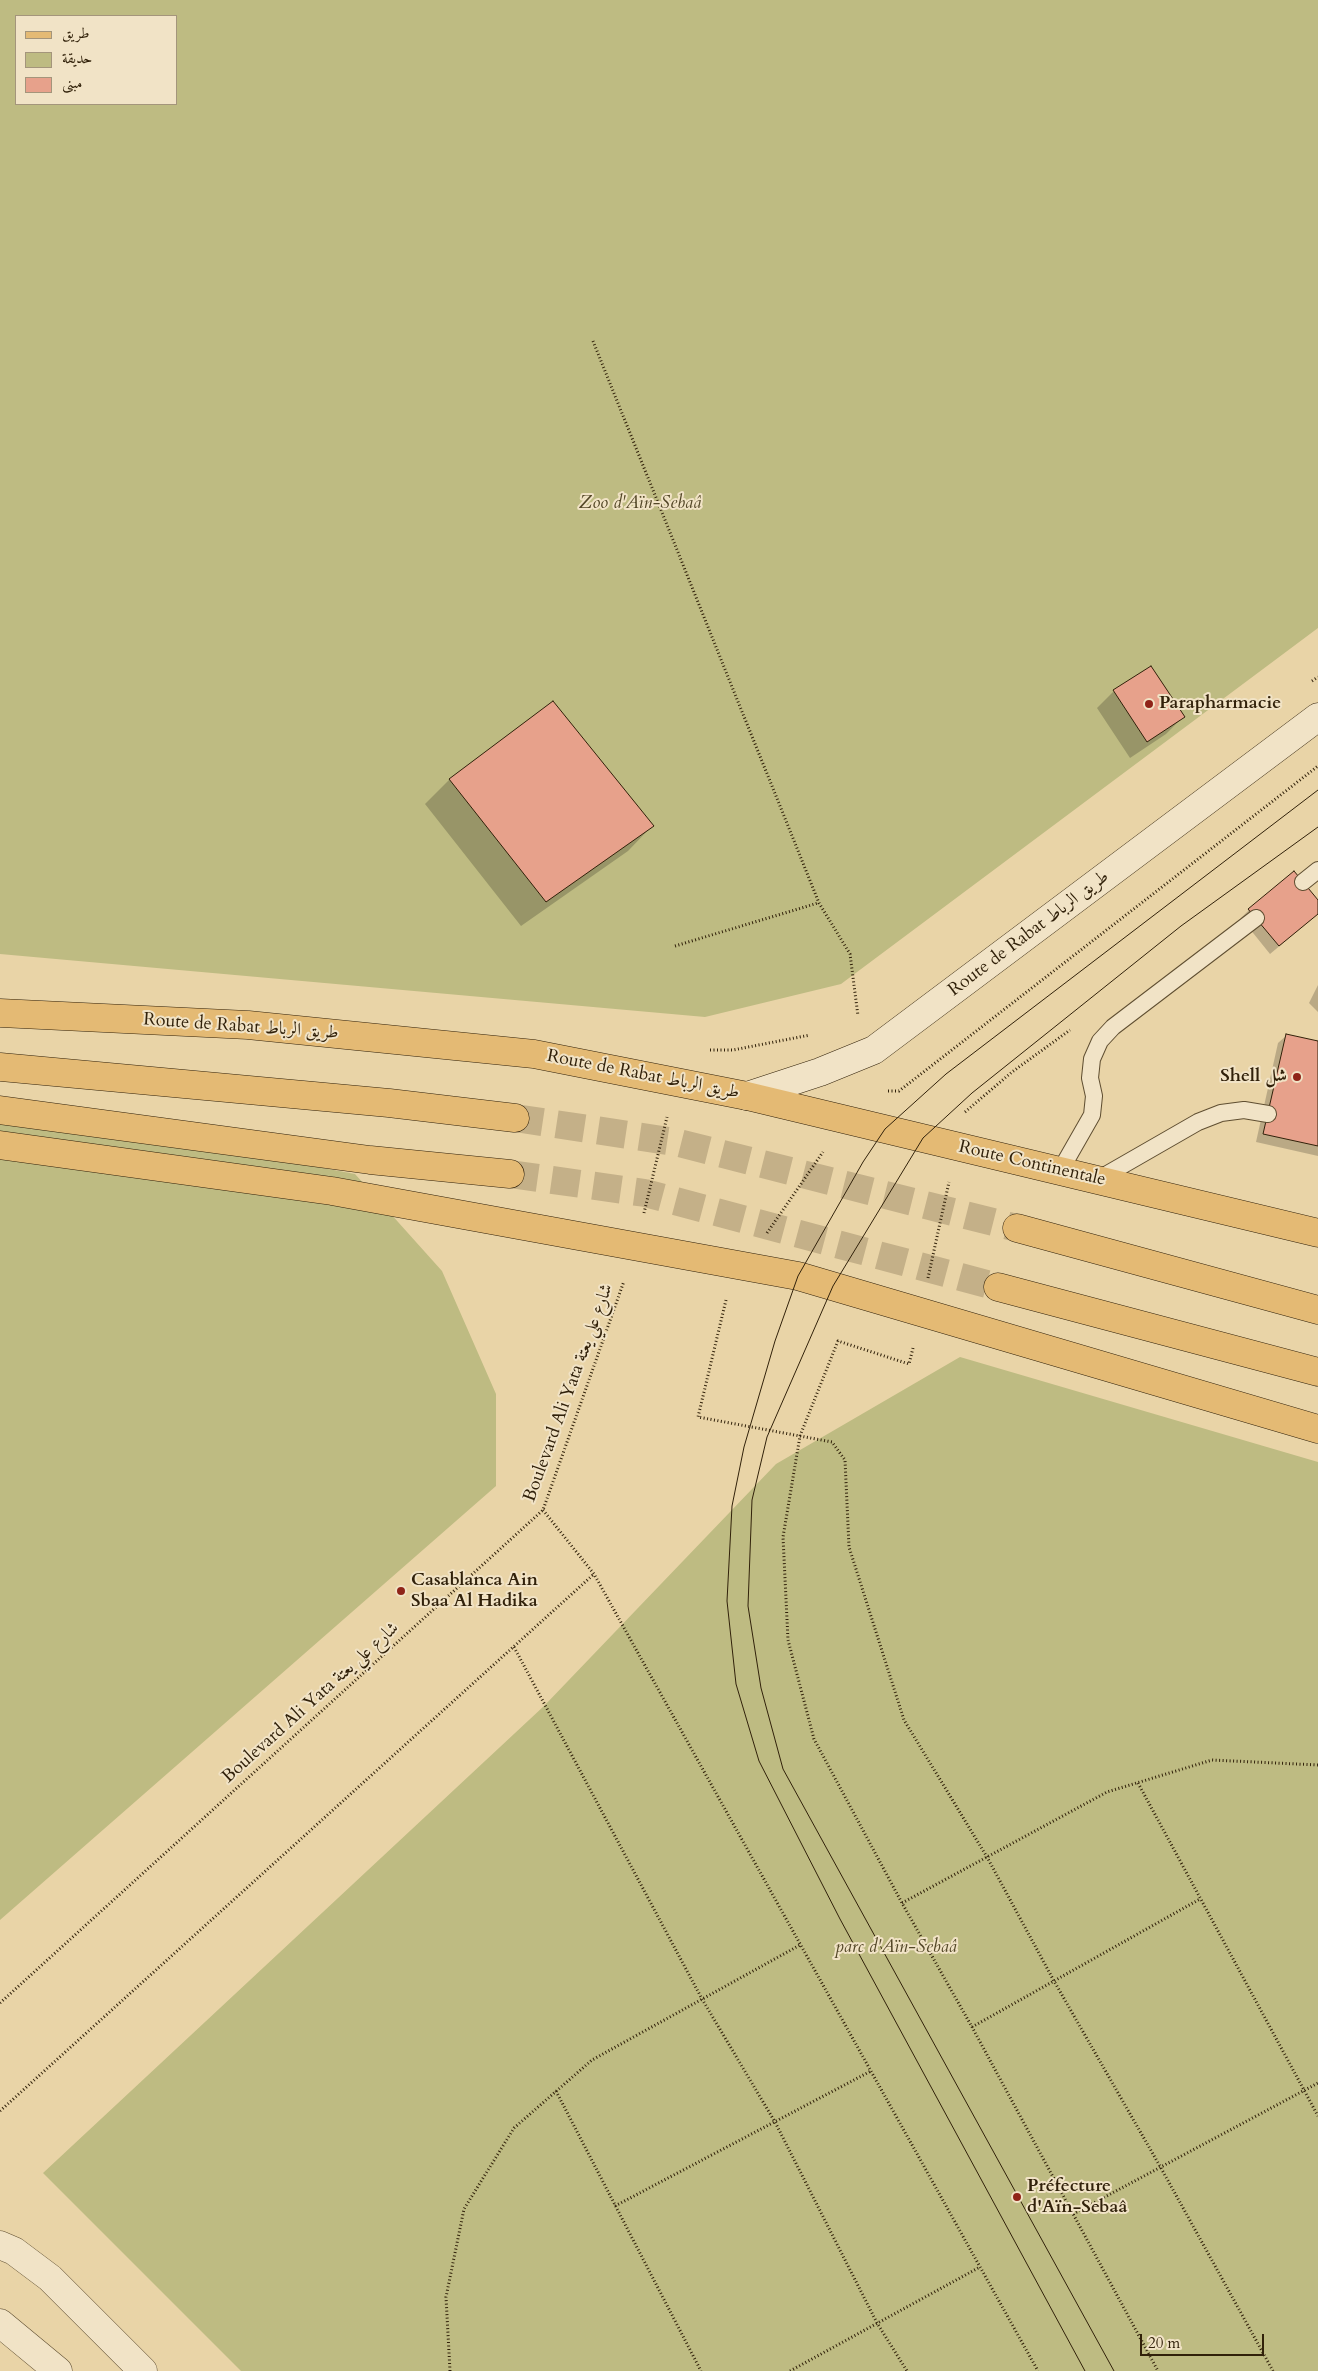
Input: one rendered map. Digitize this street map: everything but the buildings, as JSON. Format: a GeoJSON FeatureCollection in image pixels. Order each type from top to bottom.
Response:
{"type":"FeatureCollection","features":[{"type":"Feature","properties":{"kind":"main road","name":"Route de Rabat طريق الرباط"},"geometry":{"type":"LineString","coordinates":[[0,1013],[248,1025],[534,1054],[747,1096],[820,1072],[874,1050],[1318,717]]}},
{"type":"Feature","properties":{"kind":"main road"},"geometry":{"type":"LineString","coordinates":[[0,1067],[389,1103],[515,1118]]}},
{"type":"Feature","properties":{"kind":"main road","name":"Route Continentale"},"geometry":{"type":"LineString","coordinates":[[747,1096],[1318,1233]]}},
{"type":"Feature","properties":{"kind":"main road"},"geometry":{"type":"LineString","coordinates":[[0,1110],[370,1160],[510,1174]]}},
{"type":"Feature","properties":{"kind":"main road"},"geometry":{"type":"LineString","coordinates":[[0,1145],[332,1191],[637,1245],[798,1276],[1318,1429]]}},
{"type":"Feature","properties":{"kind":"main road"},"geometry":{"type":"LineString","coordinates":[[1017,1228],[1318,1310]]}},
{"type":"Feature","properties":{"kind":"main road"},"geometry":{"type":"LineString","coordinates":[[998,1287],[1318,1372]]}},
{"type":"Feature","properties":{"kind":"main road"},"geometry":{"type":"LineString","coordinates":[[0,2245],[14,2251],[50,2278],[143,2371]]}},
{"type":"Feature","properties":{"kind":"main road"},"geometry":{"type":"LineString","coordinates":[[0,2323],[58,2371]]}},
{"type":"Feature","properties":{"kind":"lane"},"geometry":{"type":"LineString","coordinates":[[1303,882],[1318,870]]}},
{"type":"Feature","properties":{"kind":"lane"},"geometry":{"type":"LineString","coordinates":[[1060,1171],[1092,1115],[1094,1096],[1090,1078],[1092,1058],[1100,1041],[1113,1027],[1256,918]]}},
{"type":"Feature","properties":{"kind":"lane"},"geometry":{"type":"LineString","coordinates":[[1097,1180],[1198,1122],[1220,1113],[1244,1110],[1268,1114]]}},
{"type":"Feature","properties":{"kind":"path"},"geometry":{"type":"LineString","coordinates":[[593,341],[819,903],[850,954],[860,1026]]}},
{"type":"Feature","properties":{"kind":"path"},"geometry":{"type":"LineString","coordinates":[[1310,683],[1318,677]]}},
{"type":"Feature","properties":{"kind":"path"},"geometry":{"type":"LineString","coordinates":[[899,1091],[1318,766]]}},
{"type":"Feature","properties":{"kind":"path"},"geometry":{"type":"LineString","coordinates":[[675,946],[819,903]]}},
{"type":"Feature","properties":{"kind":"path"},"geometry":{"type":"LineString","coordinates":[[708,1050],[733,1050],[811,1035]]}},
{"type":"Feature","properties":{"kind":"path","name":"Boulevard Ali Yata شارع علي يعتة"},"geometry":{"type":"LineString","coordinates":[[0,2004],[544,1510],[637,1245],[675,1082]]}},
{"type":"Feature","properties":{"kind":"path"},"geometry":{"type":"LineString","coordinates":[[921,1311],[909,1364],[838,1341],[800,1436],[783,1537],[788,1640],[814,1739],[902,1904],[972,2027],[1158,2371]]}},
{"type":"Feature","properties":{"kind":"path"},"geometry":{"type":"LineString","coordinates":[[800,1436],[832,1442],[845,1460],[849,1547],[904,1720],[987,1857],[1054,1981],[1161,2168],[1273,2371]]}},
{"type":"Feature","properties":{"kind":"path"},"geometry":{"type":"LineString","coordinates":[[544,1510],[594,1574],[1038,2371]]}},
{"type":"Feature","properties":{"kind":"path"},"geometry":{"type":"LineString","coordinates":[[0,2111],[594,1574]]}},
{"type":"Feature","properties":{"kind":"path"},"geometry":{"type":"LineString","coordinates":[[514,1647],[702,1999],[775,2122],[877,2323],[907,2371]]}},
{"type":"Feature","properties":{"kind":"path"},"geometry":{"type":"LineString","coordinates":[[902,1904],[1106,1792],[1212,1760],[1318,1765]]}},
{"type":"Feature","properties":{"kind":"path"},"geometry":{"type":"LineString","coordinates":[[1138,1782],[1318,2116]]}},
{"type":"Feature","properties":{"kind":"path"},"geometry":{"type":"LineString","coordinates":[[972,2027],[1200,1899]]}},
{"type":"Feature","properties":{"kind":"path"},"geometry":{"type":"LineString","coordinates":[[450,2371],[446,2297],[464,2209],[514,2128],[592,2060],[800,1945]]}},
{"type":"Feature","properties":{"kind":"path"},"geometry":{"type":"LineString","coordinates":[[615,2206],[871,2071]]}},
{"type":"Feature","properties":{"kind":"path"},"geometry":{"type":"LineString","coordinates":[[1073,2214],[1318,2083]]}},
{"type":"Feature","properties":{"kind":"path"},"geometry":{"type":"LineString","coordinates":[[556,2091],[701,2371]]}},
{"type":"Feature","properties":{"kind":"path"},"geometry":{"type":"LineString","coordinates":[[790,2371],[980,2268]]}},
{"type":"Feature","properties":{"kind":"green space","name":"Zoo d'Aïn-Sebaâ"},"geometry":{"type":"Polygon","coordinates":[[[0,0],[1318,0],[1318,628],[841,984],[705,1017],[0,954],[0,0]]]}},
{"type":"Feature","properties":{"kind":"green space"},"geometry":{"type":"Polygon","coordinates":[[[0,1107],[355,1174],[442,1271],[496,1394],[496,1486],[0,1920],[0,1107]]]}},
{"type":"Feature","properties":{"kind":"green space","name":"parc d'Aïn-Sebaâ"},"geometry":{"type":"Polygon","coordinates":[[[960,1357],[1318,1462],[1318,2371],[241,2371],[43,2173],[544,1706],[776,1464],[960,1357]]]}},
{"type":"Feature","properties":{"kind":"tunnel"},"geometry":{"type":"LineString","coordinates":[[515,1118],[675,1142],[1017,1228]]}},
{"type":"Feature","properties":{"kind":"tunnel"},"geometry":{"type":"LineString","coordinates":[[510,1174],[645,1193],[998,1287]]}},
{"type":"Feature","properties":{"kind":"tram line"},"geometry":{"type":"LineString","coordinates":[[1085,2371],[840,1919],[759,1761],[736,1684],[727,1601],[732,1506],[744,1447],[775,1341],[798,1276],[863,1162],[885,1129],[946,1074],[1318,790]]}},
{"type":"Feature","properties":{"kind":"tram line"},"geometry":{"type":"LineString","coordinates":[[1114,2371],[783,1769],[761,1688],[748,1606],[752,1500],[767,1437],[833,1286],[923,1138],[972,1093],[1181,926],[1318,827]]}},
{"type":"Feature","properties":{"kind":"place","name":"Parapharmacie"},"geometry":{"type":"Point","coordinates":[1149,704]}},
{"type":"Feature","properties":{"kind":"place","name":"Shell شل"},"geometry":{"type":"Point","coordinates":[1297,1077]}},
{"type":"Feature","properties":{"kind":"place","name":"Casablanca Ain Sbaa Al Hadika"},"geometry":{"type":"Point","coordinates":[401,1591]}},
{"type":"Feature","properties":{"kind":"place","name":"Préfecture d'Aïn-Sebaâ"},"geometry":{"type":"Point","coordinates":[1017,2197]}}]}
